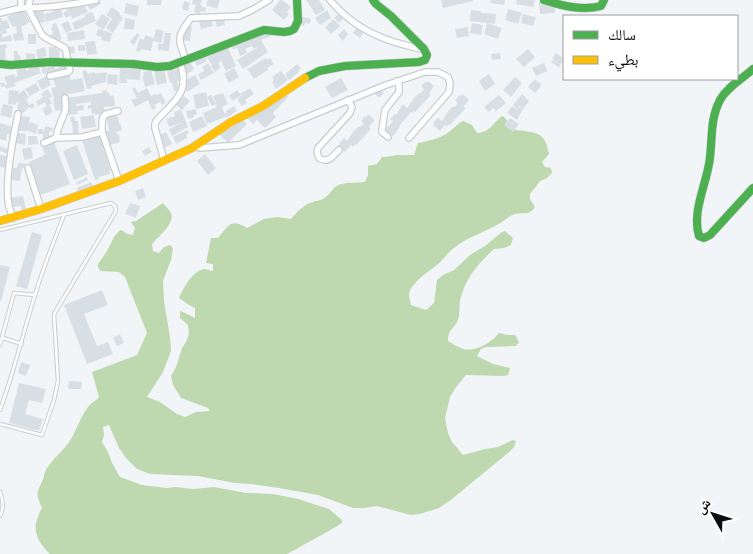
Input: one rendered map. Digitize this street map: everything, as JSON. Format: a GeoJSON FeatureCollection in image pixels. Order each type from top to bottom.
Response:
{"type":"FeatureCollection","features":[{"type":"Feature","properties":{"kind":"street"},"geometry":{"type":"LineString","coordinates":[[21,0],[42,34],[65,48],[69,71],[50,76]]}},
{"type":"Feature","properties":{"kind":"street"},"geometry":{"type":"LineString","coordinates":[[25,8],[30,0]]}},
{"type":"Feature","properties":{"kind":"street"},"geometry":{"type":"LineString","coordinates":[[0,13],[25,8],[58,6],[96,0]]}},
{"type":"Feature","properties":{"kind":"street"},"geometry":{"type":"LineString","coordinates":[[164,160],[155,124],[183,90],[183,61],[180,44],[182,31],[191,18],[239,16],[269,0]]}},
{"type":"Feature","properties":{"kind":"street"},"geometry":{"type":"LineString","coordinates":[[0,64],[50,62],[170,66],[264,30],[270,29],[286,32],[296,28],[298,20],[297,0]]}},
{"type":"Feature","properties":{"kind":"street"},"geometry":{"type":"LineString","coordinates":[[330,0],[365,30],[396,42],[424,49]]}},
{"type":"Feature","properties":{"kind":"street"},"geometry":{"type":"LineString","coordinates":[[0,221],[40,209],[119,180],[194,146],[231,122],[272,101],[307,77],[319,72],[345,66],[419,62],[424,60],[426,57],[424,49],[373,0]]}},
{"type":"Feature","properties":{"kind":"street"},"geometry":{"type":"LineString","coordinates":[[544,0],[564,6],[594,8],[601,6],[604,0]]}},
{"type":"Feature","properties":{"kind":"street"},"geometry":{"type":"LineString","coordinates":[[753,69],[747,76],[725,91],[716,109],[712,126],[710,156],[697,219],[699,236],[706,238],[712,234],[753,188]]}},
{"type":"Feature","properties":{"kind":"street"},"geometry":{"type":"LineString","coordinates":[[194,146],[200,148],[238,145],[348,100],[425,72],[434,71],[448,77],[450,83],[449,92],[409,138]]}},
{"type":"Feature","properties":{"kind":"street"},"geometry":{"type":"LineString","coordinates":[[388,136],[382,132],[384,113],[399,92],[397,81]]}},
{"type":"Feature","properties":{"kind":"street"},"geometry":{"type":"LineString","coordinates":[[56,138],[58,128],[65,114],[65,98]]}},
{"type":"Feature","properties":{"kind":"street"},"geometry":{"type":"LineString","coordinates":[[338,150],[326,161],[321,159],[317,152],[318,148],[350,113],[352,107],[348,100]]}},
{"type":"Feature","properties":{"kind":"street"},"geometry":{"type":"LineString","coordinates":[[118,111],[106,114],[103,117],[102,132],[119,180]]}},
{"type":"Feature","properties":{"kind":"street"},"geometry":{"type":"LineString","coordinates":[[13,218],[9,207],[8,187],[9,168],[18,114]]}},
{"type":"Feature","properties":{"kind":"street"},"geometry":{"type":"LineString","coordinates":[[44,143],[56,138],[82,137],[102,132]]}},
{"type":"Feature","properties":{"kind":"street"},"geometry":{"type":"LineString","coordinates":[[28,168],[40,209]]}},
{"type":"Feature","properties":{"kind":"lane"},"geometry":{"type":"LineString","coordinates":[[0,230],[111,203],[115,206],[116,211],[54,314],[58,381],[54,400],[42,435],[0,424]]}},
{"type":"Feature","properties":{"kind":"lane"},"geometry":{"type":"LineString","coordinates":[[0,410],[22,344],[35,295],[64,215]]}},
{"type":"Feature","properties":{"kind":"lane"},"geometry":{"type":"LineString","coordinates":[[0,346],[14,293],[35,295]]}},
{"type":"Feature","properties":{"kind":"lane"},"geometry":{"type":"LineString","coordinates":[[3,338],[22,344]]}},
{"type":"Feature","properties":{"kind":"lane"},"geometry":{"type":"LineString","coordinates":[[0,492],[2,512],[0,516]]}},
{"type":"Feature","properties":{"kind":"green space"},"geometry":{"type":"Polygon","coordinates":[[[502,116],[514,129],[536,133],[545,140],[549,154],[542,162],[545,167],[551,168],[552,173],[540,181],[530,194],[530,199],[535,207],[529,213],[512,215],[498,225],[459,244],[417,281],[409,294],[411,305],[426,310],[434,303],[437,280],[443,275],[454,270],[470,255],[502,232],[505,231],[513,238],[511,245],[494,249],[469,278],[462,293],[458,320],[448,337],[448,341],[468,350],[488,343],[499,333],[515,335],[519,342],[516,346],[486,347],[481,349],[477,356],[493,364],[510,368],[508,375],[466,375],[450,397],[445,418],[452,442],[463,455],[498,447],[513,440],[516,441],[514,447],[508,453],[439,508],[411,515],[377,506],[353,508],[318,495],[279,488],[235,483],[198,476],[150,474],[137,469],[126,458],[119,448],[109,425],[103,427],[104,435],[102,442],[120,477],[142,485],[193,489],[214,487],[298,499],[329,509],[342,520],[342,523],[287,554],[50,554],[36,533],[36,522],[42,508],[38,499],[38,491],[45,472],[70,440],[88,407],[99,397],[92,372],[137,355],[147,333],[125,277],[119,272],[100,271],[98,267],[114,237],[120,230],[133,235],[135,228],[131,222],[136,221],[163,203],[171,213],[172,217],[169,226],[152,244],[153,251],[159,253],[164,247],[170,245],[173,248],[171,260],[163,281],[171,351],[163,372],[147,397],[160,402],[177,414],[185,417],[196,412],[210,411],[208,408],[181,398],[173,385],[171,376],[189,334],[188,325],[180,318],[180,311],[195,318],[195,308],[179,298],[189,280],[196,273],[204,269],[213,271],[213,264],[206,263],[211,238],[218,238],[228,226],[234,223],[247,228],[264,219],[277,217],[291,219],[304,206],[323,199],[338,185],[365,182],[368,175],[368,166],[377,164],[382,157],[414,155],[418,143],[443,136],[463,121],[472,125],[477,133],[481,133],[502,116]]]}},
{"type":"Feature","properties":{"kind":"building"},"geometry":{"type":"Polygon","coordinates":[[[82,0],[88,12],[72,19],[71,15],[66,18],[63,13],[67,10],[70,15],[66,7],[82,0]]]}},
{"type":"Feature","properties":{"kind":"building"},"geometry":{"type":"Polygon","coordinates":[[[92,0],[99,0],[101,4],[90,10],[86,3],[92,0]]]}},
{"type":"Feature","properties":{"kind":"building"},"geometry":{"type":"Polygon","coordinates":[[[147,0],[162,0],[161,5],[147,5],[147,0]]]}},
{"type":"Feature","properties":{"kind":"building"},"geometry":{"type":"Polygon","coordinates":[[[193,0],[202,0],[200,5],[206,8],[205,12],[201,11],[200,14],[194,12],[196,5],[192,4],[193,0]]]}},
{"type":"Feature","properties":{"kind":"building"},"geometry":{"type":"Polygon","coordinates":[[[208,0],[220,0],[217,9],[206,5],[208,0]]]}},
{"type":"Feature","properties":{"kind":"building"},"geometry":{"type":"Polygon","coordinates":[[[280,0],[291,7],[287,12],[289,14],[284,20],[272,10],[280,0]]]}},
{"type":"Feature","properties":{"kind":"building"},"geometry":{"type":"Polygon","coordinates":[[[306,0],[319,0],[325,10],[316,15],[306,0]]]}},
{"type":"Feature","properties":{"kind":"building"},"geometry":{"type":"Polygon","coordinates":[[[441,0],[473,0],[473,1],[443,8],[441,0]]]}},
{"type":"Feature","properties":{"kind":"building"},"geometry":{"type":"Polygon","coordinates":[[[491,0],[505,0],[504,5],[490,3],[491,0]]]}},
{"type":"Feature","properties":{"kind":"building"},"geometry":{"type":"Polygon","coordinates":[[[517,0],[535,0],[533,7],[516,4],[517,0]]]}},
{"type":"Feature","properties":{"kind":"building"},"geometry":{"type":"Polygon","coordinates":[[[184,1],[190,3],[188,11],[182,9],[184,1]]]}},
{"type":"Feature","properties":{"kind":"building"},"geometry":{"type":"Polygon","coordinates":[[[554,1],[555,13],[540,14],[539,2],[554,1]]]}},
{"type":"Feature","properties":{"kind":"building"},"geometry":{"type":"Polygon","coordinates":[[[59,3],[66,7],[61,9],[63,17],[46,22],[44,14],[53,12],[51,5],[59,3]]]}},
{"type":"Feature","properties":{"kind":"building"},"geometry":{"type":"Polygon","coordinates":[[[126,3],[139,6],[137,16],[124,13],[126,3]]]}},
{"type":"Feature","properties":{"kind":"building"},"geometry":{"type":"Polygon","coordinates":[[[112,7],[123,18],[113,33],[106,28],[112,19],[106,15],[112,7]]]}},
{"type":"Feature","properties":{"kind":"building"},"geometry":{"type":"Polygon","coordinates":[[[23,8],[30,22],[21,27],[24,40],[14,41],[13,34],[17,33],[17,27],[16,26],[13,27],[7,17],[23,8]]]}},
{"type":"Feature","properties":{"kind":"building"},"geometry":{"type":"Polygon","coordinates":[[[43,8],[45,22],[33,24],[31,10],[43,8]]]}},
{"type":"Feature","properties":{"kind":"building"},"geometry":{"type":"Polygon","coordinates":[[[508,9],[522,13],[518,24],[505,20],[508,9]]]}},
{"type":"Feature","properties":{"kind":"building"},"geometry":{"type":"Polygon","coordinates":[[[327,10],[331,18],[320,25],[315,18],[327,10]]]}},
{"type":"Feature","properties":{"kind":"building"},"geometry":{"type":"Polygon","coordinates":[[[471,10],[496,14],[495,24],[470,21],[471,10]]]}},
{"type":"Feature","properties":{"kind":"building"},"geometry":{"type":"Polygon","coordinates":[[[92,12],[96,21],[75,30],[72,23],[92,12]]]}},
{"type":"Feature","properties":{"kind":"building"},"geometry":{"type":"Polygon","coordinates":[[[102,14],[110,19],[103,30],[95,24],[102,14]]]}},
{"type":"Feature","properties":{"kind":"building"},"geometry":{"type":"Polygon","coordinates":[[[338,14],[343,19],[339,23],[334,18],[338,14]]]}},
{"type":"Feature","properties":{"kind":"building"},"geometry":{"type":"Polygon","coordinates":[[[523,14],[536,17],[533,26],[521,23],[523,14]]]}},
{"type":"Feature","properties":{"kind":"building"},"geometry":{"type":"Polygon","coordinates":[[[295,15],[311,19],[310,24],[300,25],[301,22],[294,20],[295,15]]]}},
{"type":"Feature","properties":{"kind":"building"},"geometry":{"type":"Polygon","coordinates":[[[0,18],[2,18],[2,21],[7,20],[10,28],[6,29],[7,33],[2,34],[2,38],[11,35],[12,41],[0,42],[0,18]]]}},
{"type":"Feature","properties":{"kind":"building"},"geometry":{"type":"Polygon","coordinates":[[[125,18],[135,20],[134,30],[124,29],[125,18]]]}},
{"type":"Feature","properties":{"kind":"building"},"geometry":{"type":"Polygon","coordinates":[[[224,18],[225,25],[217,27],[215,20],[224,18]]]}},
{"type":"Feature","properties":{"kind":"building"},"geometry":{"type":"Polygon","coordinates":[[[211,19],[213,26],[201,29],[199,22],[211,19]]]}},
{"type":"Feature","properties":{"kind":"building"},"geometry":{"type":"Polygon","coordinates":[[[333,19],[340,26],[331,34],[325,28],[333,19]]]}},
{"type":"Feature","properties":{"kind":"building"},"geometry":{"type":"Polygon","coordinates":[[[68,21],[72,30],[66,33],[61,24],[68,21]]]}},
{"type":"Feature","properties":{"kind":"building"},"geometry":{"type":"Polygon","coordinates":[[[56,23],[62,39],[50,43],[47,36],[53,34],[52,24],[56,23]]]}},
{"type":"Feature","properties":{"kind":"building"},"geometry":{"type":"Polygon","coordinates":[[[472,23],[483,25],[481,35],[470,33],[472,23]]]}},
{"type":"Feature","properties":{"kind":"building"},"geometry":{"type":"Polygon","coordinates":[[[487,23],[502,28],[498,39],[484,34],[487,23]]]}},
{"type":"Feature","properties":{"kind":"building"},"geometry":{"type":"Polygon","coordinates":[[[182,25],[192,26],[190,41],[180,40],[182,25]]]}},
{"type":"Feature","properties":{"kind":"building"},"geometry":{"type":"Polygon","coordinates":[[[266,26],[272,36],[261,40],[268,52],[243,69],[237,60],[261,45],[253,49],[252,46],[245,49],[247,53],[240,56],[237,48],[233,50],[230,41],[266,26]]]}},
{"type":"Feature","properties":{"kind":"building"},"geometry":{"type":"Polygon","coordinates":[[[358,26],[365,30],[360,38],[353,33],[358,26]]]}},
{"type":"Feature","properties":{"kind":"building"},"geometry":{"type":"Polygon","coordinates":[[[468,27],[469,36],[457,38],[455,29],[468,27]]]}},
{"type":"Feature","properties":{"kind":"building"},"geometry":{"type":"Polygon","coordinates":[[[98,29],[112,33],[110,42],[101,40],[102,37],[96,35],[98,29]]]}},
{"type":"Feature","properties":{"kind":"building"},"geometry":{"type":"Polygon","coordinates":[[[156,29],[164,31],[161,43],[153,41],[151,51],[141,49],[140,52],[136,51],[140,38],[144,40],[145,35],[154,38],[156,29]]]}},
{"type":"Feature","properties":{"kind":"building"},"geometry":{"type":"Polygon","coordinates":[[[344,29],[348,34],[343,41],[338,35],[344,29]]]}},
{"type":"Feature","properties":{"kind":"building"},"geometry":{"type":"Polygon","coordinates":[[[84,30],[85,39],[68,41],[67,33],[84,30]]]}},
{"type":"Feature","properties":{"kind":"building"},"geometry":{"type":"Polygon","coordinates":[[[137,33],[140,35],[134,45],[130,42],[137,33]]]}},
{"type":"Feature","properties":{"kind":"building"},"geometry":{"type":"Polygon","coordinates":[[[165,33],[171,33],[169,51],[158,50],[158,44],[163,44],[165,33]]]}},
{"type":"Feature","properties":{"kind":"building"},"geometry":{"type":"Polygon","coordinates":[[[28,34],[36,34],[36,44],[28,44],[28,34]]]}},
{"type":"Feature","properties":{"kind":"building"},"geometry":{"type":"Polygon","coordinates":[[[95,41],[97,54],[87,55],[85,42],[95,41]]]}},
{"type":"Feature","properties":{"kind":"building"},"geometry":{"type":"Polygon","coordinates":[[[225,41],[236,66],[226,71],[221,61],[218,63],[221,67],[215,72],[204,54],[213,47],[218,54],[215,45],[225,41]]]}},
{"type":"Feature","properties":{"kind":"building"},"geometry":{"type":"Polygon","coordinates":[[[7,44],[7,48],[5,48],[6,60],[0,60],[0,45],[7,44]]]}},
{"type":"Feature","properties":{"kind":"building"},"geometry":{"type":"Polygon","coordinates":[[[78,45],[85,45],[85,51],[78,51],[78,45]]]}},
{"type":"Feature","properties":{"kind":"building"},"geometry":{"type":"Polygon","coordinates":[[[74,46],[75,53],[64,54],[64,47],[74,46]]]}},
{"type":"Feature","properties":{"kind":"building"},"geometry":{"type":"Polygon","coordinates":[[[45,47],[47,56],[38,59],[36,50],[45,47]]]}},
{"type":"Feature","properties":{"kind":"building"},"geometry":{"type":"Polygon","coordinates":[[[49,47],[60,49],[59,58],[49,58],[49,47]]]}},
{"type":"Feature","properties":{"kind":"building"},"geometry":{"type":"Polygon","coordinates":[[[528,49],[535,57],[524,67],[516,59],[528,49]]]}},
{"type":"Feature","properties":{"kind":"building"},"geometry":{"type":"Polygon","coordinates":[[[14,51],[18,51],[21,60],[14,61],[14,51]]]}},
{"type":"Feature","properties":{"kind":"building"},"geometry":{"type":"Polygon","coordinates":[[[202,51],[207,61],[197,66],[192,56],[202,51]]]}},
{"type":"Feature","properties":{"kind":"building"},"geometry":{"type":"Polygon","coordinates":[[[26,53],[35,54],[35,59],[26,59],[26,53]]]}},
{"type":"Feature","properties":{"kind":"building"},"geometry":{"type":"Polygon","coordinates":[[[500,53],[501,59],[492,60],[491,54],[500,53]]]}},
{"type":"Feature","properties":{"kind":"building"},"geometry":{"type":"Polygon","coordinates":[[[556,53],[563,58],[559,67],[551,62],[554,59],[552,58],[556,53]]]}},
{"type":"Feature","properties":{"kind":"building"},"geometry":{"type":"Polygon","coordinates":[[[266,58],[267,60],[270,58],[274,64],[254,79],[247,69],[266,58]]]}},
{"type":"Feature","properties":{"kind":"building"},"geometry":{"type":"Polygon","coordinates":[[[189,60],[194,69],[184,76],[178,67],[189,60]]]}},
{"type":"Feature","properties":{"kind":"building"},"geometry":{"type":"Polygon","coordinates":[[[208,63],[214,73],[201,80],[198,74],[204,71],[202,67],[208,63]]]}},
{"type":"Feature","properties":{"kind":"building"},"geometry":{"type":"Polygon","coordinates":[[[544,63],[547,71],[536,76],[532,68],[544,63]]]}},
{"type":"Feature","properties":{"kind":"building"},"geometry":{"type":"Polygon","coordinates":[[[297,64],[301,68],[300,71],[289,80],[285,74],[297,64]]]}},
{"type":"Feature","properties":{"kind":"building"},"geometry":{"type":"Polygon","coordinates":[[[38,65],[41,73],[14,83],[16,86],[6,89],[5,86],[1,87],[0,83],[4,82],[5,85],[7,84],[4,77],[14,74],[15,77],[18,76],[16,70],[25,67],[27,71],[38,65]]]}},
{"type":"Feature","properties":{"kind":"building"},"geometry":{"type":"Polygon","coordinates":[[[44,65],[45,68],[54,65],[55,69],[59,68],[58,65],[66,65],[67,71],[51,75],[50,72],[43,74],[41,66],[44,65]]]}},
{"type":"Feature","properties":{"kind":"building"},"geometry":{"type":"Polygon","coordinates":[[[131,67],[141,68],[140,80],[127,79],[127,83],[119,83],[120,68],[131,69],[131,67]]]}},
{"type":"Feature","properties":{"kind":"building"},"geometry":{"type":"Polygon","coordinates":[[[234,68],[239,77],[229,83],[224,74],[234,68]]]}},
{"type":"Feature","properties":{"kind":"building"},"geometry":{"type":"Polygon","coordinates":[[[164,69],[167,83],[157,85],[154,71],[164,69]]]}},
{"type":"Feature","properties":{"kind":"building"},"geometry":{"type":"Polygon","coordinates":[[[178,69],[180,81],[177,81],[179,90],[174,91],[167,71],[178,69]]]}},
{"type":"Feature","properties":{"kind":"building"},"geometry":{"type":"Polygon","coordinates":[[[86,70],[88,74],[107,72],[106,82],[87,89],[82,71],[86,70]]]}},
{"type":"Feature","properties":{"kind":"building"},"geometry":{"type":"Polygon","coordinates":[[[151,70],[155,84],[145,87],[142,76],[144,75],[143,72],[151,70]]]}},
{"type":"Feature","properties":{"kind":"building"},"geometry":{"type":"Polygon","coordinates":[[[281,71],[288,80],[276,89],[272,82],[274,80],[272,77],[281,71]]]}},
{"type":"Feature","properties":{"kind":"building"},"geometry":{"type":"Polygon","coordinates":[[[70,73],[70,80],[82,78],[85,91],[62,95],[63,110],[55,111],[54,96],[51,88],[56,87],[52,77],[70,73]]]}},
{"type":"Feature","properties":{"kind":"building"},"geometry":{"type":"Polygon","coordinates":[[[108,74],[118,75],[117,85],[107,84],[108,74]]]}},
{"type":"Feature","properties":{"kind":"building"},"geometry":{"type":"Polygon","coordinates":[[[489,74],[495,84],[485,91],[479,81],[489,74]]]}},
{"type":"Feature","properties":{"kind":"building"},"geometry":{"type":"Polygon","coordinates":[[[195,75],[200,84],[187,92],[181,83],[195,75]]]}},
{"type":"Feature","properties":{"kind":"building"},"geometry":{"type":"Polygon","coordinates":[[[47,76],[51,85],[42,90],[37,81],[47,76]]]}},
{"type":"Feature","properties":{"kind":"building"},"geometry":{"type":"Polygon","coordinates":[[[515,77],[522,83],[511,97],[503,90],[515,77]]]}},
{"type":"Feature","properties":{"kind":"building"},"geometry":{"type":"Polygon","coordinates":[[[341,78],[348,90],[332,98],[325,87],[341,78]]]}},
{"type":"Feature","properties":{"kind":"building"},"geometry":{"type":"Polygon","coordinates":[[[535,79],[542,85],[535,93],[528,87],[535,79]]]}},
{"type":"Feature","properties":{"kind":"building"},"geometry":{"type":"Polygon","coordinates":[[[428,81],[434,86],[429,93],[431,95],[415,112],[411,112],[393,136],[384,130],[393,121],[390,119],[396,115],[403,104],[407,108],[424,89],[421,87],[428,81]]]}},
{"type":"Feature","properties":{"kind":"building"},"geometry":{"type":"Polygon","coordinates":[[[36,83],[40,90],[30,96],[25,89],[36,83]]]}},
{"type":"Feature","properties":{"kind":"building"},"geometry":{"type":"Polygon","coordinates":[[[135,87],[138,93],[147,88],[151,96],[161,93],[166,103],[162,105],[160,102],[154,105],[156,108],[152,110],[148,100],[135,107],[131,100],[137,98],[132,89],[135,87]]]}},
{"type":"Feature","properties":{"kind":"building"},"geometry":{"type":"Polygon","coordinates":[[[250,88],[254,94],[245,100],[247,103],[242,106],[237,99],[241,95],[233,101],[229,96],[237,90],[240,94],[250,88]]]}},
{"type":"Feature","properties":{"kind":"building"},"geometry":{"type":"Polygon","coordinates":[[[47,89],[52,96],[49,98],[52,103],[49,105],[53,112],[46,116],[42,109],[47,106],[45,102],[38,106],[36,102],[43,97],[41,94],[47,89]]]}},
{"type":"Feature","properties":{"kind":"building"},"geometry":{"type":"Polygon","coordinates":[[[379,89],[384,93],[379,98],[375,94],[379,89]]]}},
{"type":"Feature","properties":{"kind":"building"},"geometry":{"type":"Polygon","coordinates":[[[9,90],[19,91],[18,94],[24,90],[29,97],[26,100],[29,105],[33,103],[35,106],[32,109],[29,107],[23,113],[17,109],[19,104],[17,101],[16,105],[8,104],[9,90]]]}},
{"type":"Feature","properties":{"kind":"building"},"geometry":{"type":"Polygon","coordinates":[[[107,90],[110,96],[114,95],[115,106],[104,107],[105,113],[92,114],[91,108],[88,109],[88,105],[91,105],[91,102],[76,104],[76,106],[83,105],[84,110],[77,111],[78,114],[67,115],[66,98],[102,93],[102,91],[107,90]]]}},
{"type":"Feature","properties":{"kind":"building"},"geometry":{"type":"Polygon","coordinates":[[[206,92],[209,106],[196,109],[193,95],[206,92]]]}},
{"type":"Feature","properties":{"kind":"building"},"geometry":{"type":"Polygon","coordinates":[[[283,92],[288,97],[273,113],[276,117],[265,128],[257,120],[253,124],[248,119],[269,99],[283,92]]]}},
{"type":"Feature","properties":{"kind":"building"},"geometry":{"type":"Polygon","coordinates":[[[223,93],[228,104],[222,107],[225,114],[227,113],[226,111],[234,106],[237,111],[226,118],[207,124],[203,113],[217,107],[213,96],[223,93]]]}},
{"type":"Feature","properties":{"kind":"building"},"geometry":{"type":"Polygon","coordinates":[[[463,94],[469,100],[463,107],[466,108],[450,125],[445,125],[440,131],[433,125],[434,122],[438,118],[442,121],[449,110],[458,103],[455,100],[463,94]]]}},
{"type":"Feature","properties":{"kind":"building"},"geometry":{"type":"Polygon","coordinates":[[[522,94],[529,101],[517,120],[507,113],[512,106],[518,110],[513,105],[522,94]]]}},
{"type":"Feature","properties":{"kind":"building"},"geometry":{"type":"Polygon","coordinates":[[[211,95],[216,104],[212,106],[207,97],[211,95]]]}},
{"type":"Feature","properties":{"kind":"building"},"geometry":{"type":"Polygon","coordinates":[[[499,95],[506,103],[496,111],[493,108],[489,112],[484,107],[499,95]]]}},
{"type":"Feature","properties":{"kind":"building"},"geometry":{"type":"Polygon","coordinates":[[[184,96],[190,101],[182,110],[176,105],[184,96]]]}},
{"type":"Feature","properties":{"kind":"building"},"geometry":{"type":"Polygon","coordinates":[[[3,104],[13,106],[11,118],[0,115],[3,104]]]}},
{"type":"Feature","properties":{"kind":"building"},"geometry":{"type":"Polygon","coordinates":[[[181,109],[188,127],[172,136],[169,129],[184,122],[169,127],[166,119],[175,116],[174,112],[181,109]]]}},
{"type":"Feature","properties":{"kind":"building"},"geometry":{"type":"Polygon","coordinates":[[[196,109],[197,114],[188,119],[186,111],[196,109]]]}},
{"type":"Feature","properties":{"kind":"building"},"geometry":{"type":"Polygon","coordinates":[[[115,113],[122,130],[116,132],[119,135],[120,142],[110,145],[105,132],[109,130],[106,116],[115,113]]]}},
{"type":"Feature","properties":{"kind":"building"},"geometry":{"type":"Polygon","coordinates":[[[368,114],[375,120],[369,127],[371,129],[356,145],[353,147],[351,145],[345,152],[338,146],[339,143],[344,138],[347,141],[354,131],[364,123],[361,121],[368,114]]]}},
{"type":"Feature","properties":{"kind":"building"},"geometry":{"type":"Polygon","coordinates":[[[94,115],[96,127],[82,129],[80,117],[94,115]]]}},
{"type":"Feature","properties":{"kind":"building"},"geometry":{"type":"Polygon","coordinates":[[[20,116],[30,117],[28,128],[30,122],[38,125],[36,134],[28,131],[18,131],[20,116]]]}},
{"type":"Feature","properties":{"kind":"building"},"geometry":{"type":"Polygon","coordinates":[[[202,116],[207,126],[193,132],[189,122],[202,116]]]}},
{"type":"Feature","properties":{"kind":"building"},"geometry":{"type":"Polygon","coordinates":[[[70,117],[75,117],[75,121],[78,121],[79,134],[73,135],[70,117]]]}},
{"type":"Feature","properties":{"kind":"building"},"geometry":{"type":"Polygon","coordinates":[[[241,118],[247,124],[228,143],[218,133],[227,124],[231,128],[241,118]]]}},
{"type":"Feature","properties":{"kind":"building"},"geometry":{"type":"Polygon","coordinates":[[[510,118],[519,124],[513,132],[504,125],[510,118]]]}},
{"type":"Feature","properties":{"kind":"building"},"geometry":{"type":"Polygon","coordinates":[[[0,123],[13,127],[12,135],[7,134],[6,141],[0,139],[0,123]]]}},
{"type":"Feature","properties":{"kind":"building"},"geometry":{"type":"Polygon","coordinates":[[[45,126],[53,128],[49,132],[49,135],[52,136],[51,139],[43,140],[43,134],[38,134],[38,129],[43,129],[43,133],[45,126]]]}},
{"type":"Feature","properties":{"kind":"building"},"geometry":{"type":"Polygon","coordinates":[[[187,130],[189,133],[186,135],[187,138],[176,144],[173,137],[187,130]]]}},
{"type":"Feature","properties":{"kind":"building"},"geometry":{"type":"Polygon","coordinates":[[[166,132],[172,144],[161,149],[156,137],[166,132]]]}},
{"type":"Feature","properties":{"kind":"building"},"geometry":{"type":"Polygon","coordinates":[[[17,133],[26,134],[25,145],[15,143],[17,133]]]}},
{"type":"Feature","properties":{"kind":"building"},"geometry":{"type":"Polygon","coordinates":[[[28,136],[37,136],[38,144],[28,145],[28,136]]]}},
{"type":"Feature","properties":{"kind":"building"},"geometry":{"type":"Polygon","coordinates":[[[101,136],[111,171],[109,171],[110,174],[98,177],[99,179],[95,180],[82,140],[101,136]]]}},
{"type":"Feature","properties":{"kind":"building"},"geometry":{"type":"Polygon","coordinates":[[[54,142],[70,184],[41,195],[29,162],[45,155],[42,146],[54,142]]]}},
{"type":"Feature","properties":{"kind":"building"},"geometry":{"type":"Polygon","coordinates":[[[77,145],[88,174],[74,180],[63,151],[77,145]]]}},
{"type":"Feature","properties":{"kind":"building"},"geometry":{"type":"Polygon","coordinates":[[[0,146],[10,150],[8,154],[0,151],[0,146]]]}},
{"type":"Feature","properties":{"kind":"building"},"geometry":{"type":"Polygon","coordinates":[[[31,147],[33,158],[24,160],[22,149],[31,147]]]}},
{"type":"Feature","properties":{"kind":"building"},"geometry":{"type":"Polygon","coordinates":[[[149,147],[152,152],[145,156],[142,151],[149,147]]]}},
{"type":"Feature","properties":{"kind":"building"},"geometry":{"type":"Polygon","coordinates":[[[205,154],[216,168],[208,175],[197,161],[205,154]]]}},
{"type":"Feature","properties":{"kind":"building"},"geometry":{"type":"Polygon","coordinates":[[[0,155],[8,156],[5,168],[0,167],[0,155]]]}},
{"type":"Feature","properties":{"kind":"building"},"geometry":{"type":"Polygon","coordinates":[[[18,163],[25,163],[24,168],[22,168],[20,181],[11,180],[12,168],[17,168],[18,163]]]}},
{"type":"Feature","properties":{"kind":"building"},"geometry":{"type":"Polygon","coordinates":[[[87,177],[88,180],[77,185],[76,183],[87,177]]]}},
{"type":"Feature","properties":{"kind":"building"},"geometry":{"type":"Polygon","coordinates":[[[91,182],[93,186],[79,192],[77,188],[91,182]]]}},
{"type":"Feature","properties":{"kind":"building"},"geometry":{"type":"Polygon","coordinates":[[[143,188],[146,197],[138,200],[135,191],[143,188]]]}},
{"type":"Feature","properties":{"kind":"building"},"geometry":{"type":"Polygon","coordinates":[[[23,196],[26,210],[22,211],[21,206],[13,207],[11,198],[23,196]]]}},
{"type":"Feature","properties":{"kind":"building"},"geometry":{"type":"Polygon","coordinates":[[[130,203],[140,206],[136,218],[125,214],[130,203]]]}},
{"type":"Feature","properties":{"kind":"building"},"geometry":{"type":"Polygon","coordinates":[[[32,232],[42,235],[27,289],[16,286],[32,232]]]}},
{"type":"Feature","properties":{"kind":"building"},"geometry":{"type":"Polygon","coordinates":[[[0,265],[10,267],[1,301],[0,301],[0,265]]]}},
{"type":"Feature","properties":{"kind":"building"},"geometry":{"type":"Polygon","coordinates":[[[102,290],[108,305],[84,314],[97,346],[108,342],[113,354],[87,364],[64,305],[102,290]]]}},
{"type":"Feature","properties":{"kind":"building"},"geometry":{"type":"Polygon","coordinates":[[[120,334],[124,343],[117,346],[113,338],[120,334]]]}},
{"type":"Feature","properties":{"kind":"building"},"geometry":{"type":"Polygon","coordinates":[[[21,362],[30,365],[26,376],[18,373],[21,362]]]}},
{"type":"Feature","properties":{"kind":"building"},"geometry":{"type":"Polygon","coordinates":[[[69,381],[82,382],[81,389],[68,389],[69,381]]]}},
{"type":"Feature","properties":{"kind":"building"},"geometry":{"type":"Polygon","coordinates":[[[19,383],[46,389],[42,403],[29,400],[25,414],[43,419],[39,431],[9,423],[19,383]]]}},
{"type":"Feature","properties":{"kind":"traffic: fast"},"geometry":{"type":"LineString","coordinates":[[0,64],[50,62],[170,66],[264,30],[284,32],[294,29],[298,21],[297,0]]}},
{"type":"Feature","properties":{"kind":"traffic: fast"},"geometry":{"type":"LineString","coordinates":[[305,78],[319,71],[345,66],[419,62],[425,60],[427,55],[424,49],[373,0]]}},
{"type":"Feature","properties":{"kind":"traffic: fast"},"geometry":{"type":"LineString","coordinates":[[544,0],[579,8],[601,6],[604,0]]}},
{"type":"Feature","properties":{"kind":"traffic: fast"},"geometry":{"type":"LineString","coordinates":[[753,69],[727,91],[720,100],[714,116],[709,164],[698,209],[697,227],[699,236],[704,238],[710,235],[753,188]]}},
{"type":"Feature","properties":{"kind":"traffic: slow"},"geometry":{"type":"LineString","coordinates":[[0,221],[41,209],[119,181],[192,148],[231,122],[263,106],[305,78]]}}]}
